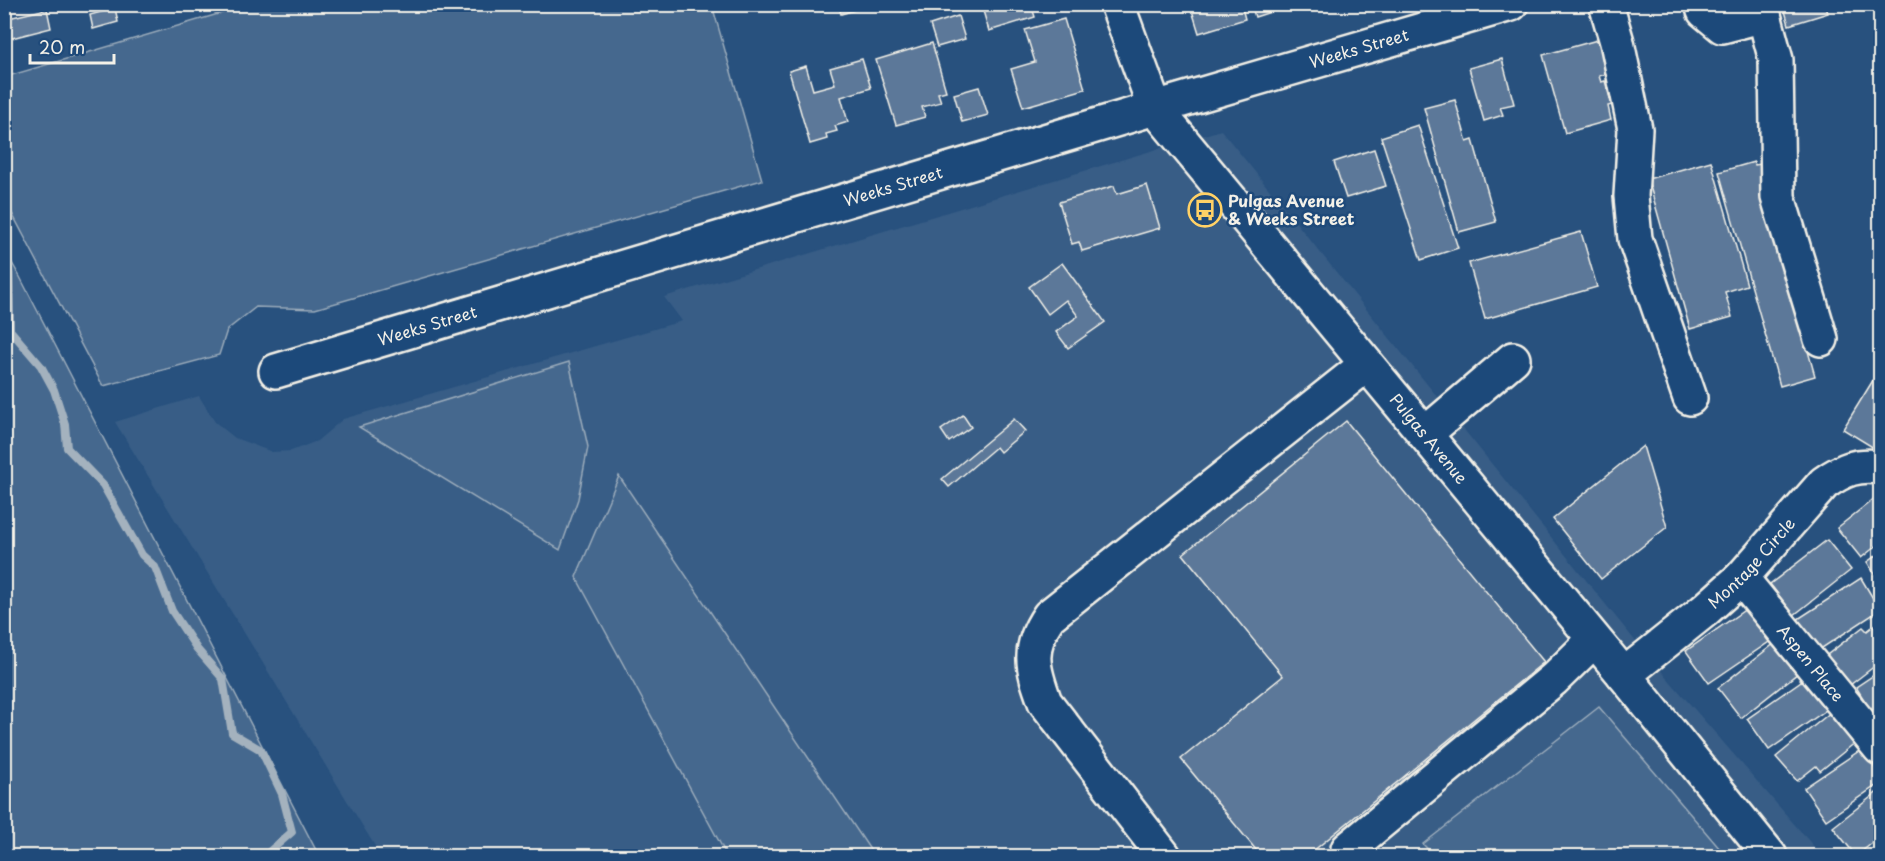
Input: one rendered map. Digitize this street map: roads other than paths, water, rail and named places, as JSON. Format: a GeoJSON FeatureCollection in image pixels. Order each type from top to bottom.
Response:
{"type":"FeatureCollection","features":[{"type":"Feature","properties":{"kind":"street","name":"Pulgas Avenue"},"geometry":{"type":"LineString","coordinates":[[1117,4],[1155,108],[1624,675],[1770,856]]}},
{"type":"Feature","properties":{"kind":"street","name":"Weeks Street"},"geometry":{"type":"LineString","coordinates":[[276,371],[803,200],[1155,108],[1511,4]]}},
{"type":"Feature","properties":{"kind":"street"},"geometry":{"type":"LineString","coordinates":[[1606,4],[1617,42],[1635,129],[1631,196],[1635,239],[1690,398]]}},
{"type":"Feature","properties":{"kind":"street"},"geometry":{"type":"LineString","coordinates":[[1702,4],[1704,11],[1722,26],[1762,10],[1776,60],[1778,197],[1821,339]]}},
{"type":"Feature","properties":{"kind":"street"},"geometry":{"type":"LineString","coordinates":[[1425,435],[1513,359]]}},
{"type":"Feature","properties":{"kind":"street"},"geometry":{"type":"LineString","coordinates":[[1164,856],[1045,702],[1037,681],[1034,662],[1038,633],[1049,616],[1366,365]]}},
{"type":"Feature","properties":{"kind":"street","name":"Montage Circle"},"geometry":{"type":"LineString","coordinates":[[1624,675],[1741,578],[1824,483],[1842,471],[1866,465],[1881,467]]}},
{"type":"Feature","properties":{"kind":"street","name":"Aspen Place"},"geometry":{"type":"LineString","coordinates":[[1741,578],[1881,748]]}},
{"type":"Feature","properties":{"kind":"street"},"geometry":{"type":"LineString","coordinates":[[1354,856],[1348,849],[1554,679],[1594,640]]}},
{"type":"Feature","properties":{"kind":"waterway"},"geometry":{"type":"LineString","coordinates":[[4,269],[9,274],[10,330],[41,366],[54,390],[65,424],[67,448],[103,485],[142,555],[155,567],[172,611],[197,649],[223,679],[232,733],[261,750],[282,794],[292,832],[270,851],[271,856]]}},
{"type":"Feature","properties":{"kind":"place","name":"Pulgas Avenue & Weeks Street"},"geometry":{"type":"Point","coordinates":[1205,210]}}]}
